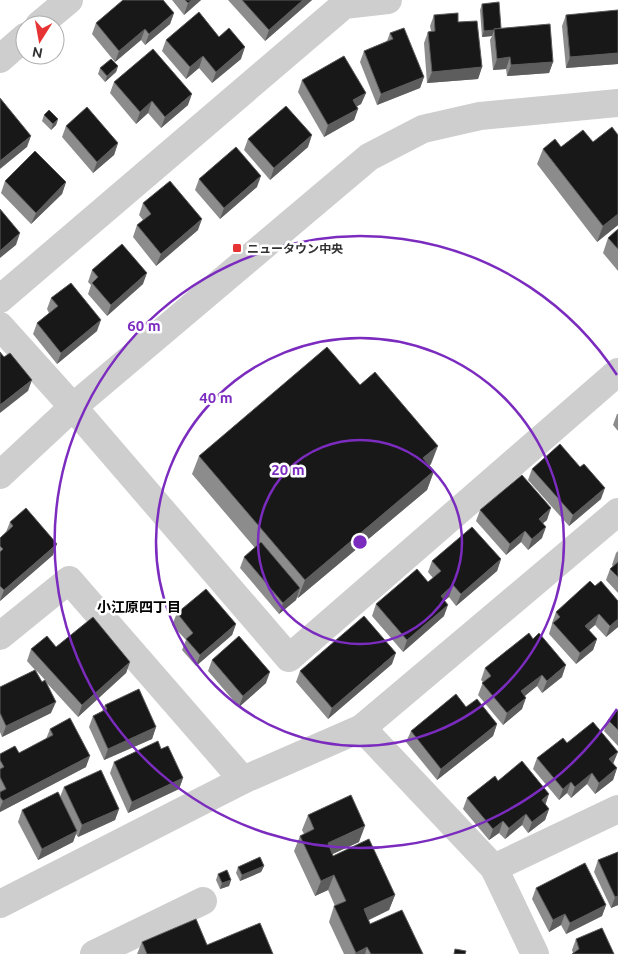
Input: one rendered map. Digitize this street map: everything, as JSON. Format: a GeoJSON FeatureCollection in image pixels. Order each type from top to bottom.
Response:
{"type":"FeatureCollection","features":[{"type":"Feature","properties":{"kind":"street"},"geometry":{"type":"LineString","coordinates":[[51,15],[69,0]]}},
{"type":"Feature","properties":{"kind":"street"},"geometry":{"type":"LineString","coordinates":[[0,299],[344,6],[388,0]]}},
{"type":"Feature","properties":{"kind":"street"},"geometry":{"type":"LineString","coordinates":[[0,59],[15,46]]}},
{"type":"Feature","properties":{"kind":"street"},"geometry":{"type":"LineString","coordinates":[[0,475],[73,407],[369,157],[423,129],[480,116],[618,103]]}},
{"type":"Feature","properties":{"kind":"street"},"geometry":{"type":"LineString","coordinates":[[0,326],[73,407],[289,658],[618,372]]}},
{"type":"Feature","properties":{"kind":"street"},"geometry":{"type":"LineString","coordinates":[[0,904],[243,780],[362,728],[618,512]]}},
{"type":"Feature","properties":{"kind":"street"},"geometry":{"type":"LineString","coordinates":[[0,636],[69,580],[243,780]]}},
{"type":"Feature","properties":{"kind":"street"},"geometry":{"type":"LineString","coordinates":[[362,728],[494,868],[528,952]]}},
{"type":"Feature","properties":{"kind":"street"},"geometry":{"type":"LineString","coordinates":[[494,868],[618,809]]}},
{"type":"Feature","properties":{"kind":"street"},"geometry":{"type":"LineString","coordinates":[[94,954],[203,901]]}},
{"type":"Feature","properties":{"kind":"building"},"geometry":{"type":"Polygon","coordinates":[[[123,0],[163,0],[174,13],[149,34],[145,29],[119,51],[96,23],[123,0]]]}},
{"type":"Feature","properties":{"kind":"building"},"geometry":{"type":"Polygon","coordinates":[[[242,0],[303,0],[269,30],[242,0]]]}},
{"type":"Feature","properties":{"kind":"building"},"geometry":{"type":"Polygon","coordinates":[[[499,2],[501,28],[484,31],[482,4],[499,2]]]}},
{"type":"Feature","properties":{"kind":"building"},"geometry":{"type":"Polygon","coordinates":[[[618,10],[618,53],[570,57],[566,15],[618,10]]]}},
{"type":"Feature","properties":{"kind":"building"},"geometry":{"type":"Polygon","coordinates":[[[199,12],[219,37],[229,28],[245,47],[216,72],[203,56],[190,67],[166,40],[199,12]]]}},
{"type":"Feature","properties":{"kind":"building"},"geometry":{"type":"Polygon","coordinates":[[[458,13],[458,22],[477,21],[482,67],[432,72],[428,32],[435,31],[434,15],[458,13]]]}},
{"type":"Feature","properties":{"kind":"building"},"geometry":{"type":"Polygon","coordinates":[[[550,24],[553,62],[511,65],[510,57],[497,59],[494,29],[550,24]]]}},
{"type":"Feature","properties":{"kind":"building"},"geometry":{"type":"Polygon","coordinates":[[[404,28],[424,77],[381,94],[364,51],[393,39],[390,33],[404,28]]]}},
{"type":"Feature","properties":{"kind":"building"},"geometry":{"type":"Polygon","coordinates":[[[153,49],[192,94],[165,117],[152,101],[140,112],[114,82],[153,49]]]}},
{"type":"Feature","properties":{"kind":"building"},"geometry":{"type":"Polygon","coordinates":[[[344,56],[366,93],[353,100],[358,109],[328,125],[302,80],[344,56]]]}},
{"type":"Feature","properties":{"kind":"building"},"geometry":{"type":"Polygon","coordinates":[[[111,59],[118,66],[107,76],[100,68],[111,59]]]}},
{"type":"Feature","properties":{"kind":"building"},"geometry":{"type":"Polygon","coordinates":[[[0,98],[31,136],[0,161],[0,98]]]}},
{"type":"Feature","properties":{"kind":"building"},"geometry":{"type":"Polygon","coordinates":[[[286,106],[312,135],[274,168],[248,139],[286,106]]]}},
{"type":"Feature","properties":{"kind":"building"},"geometry":{"type":"Polygon","coordinates":[[[87,107],[118,143],[97,162],[66,126],[87,107]]]}},
{"type":"Feature","properties":{"kind":"building"},"geometry":{"type":"Polygon","coordinates":[[[49,110],[58,119],[53,124],[44,115],[49,110]]]}},
{"type":"Feature","properties":{"kind":"building"},"geometry":{"type":"Polygon","coordinates":[[[612,127],[618,135],[618,214],[603,226],[543,149],[555,139],[561,147],[583,130],[593,142],[612,127]]]}},
{"type":"Feature","properties":{"kind":"building"},"geometry":{"type":"Polygon","coordinates":[[[236,147],[261,176],[224,208],[199,179],[236,147]]]}},
{"type":"Feature","properties":{"kind":"building"},"geometry":{"type":"Polygon","coordinates":[[[35,151],[66,182],[36,213],[5,181],[35,151]]]}},
{"type":"Feature","properties":{"kind":"building"},"geometry":{"type":"Polygon","coordinates":[[[170,181],[202,219],[161,254],[137,225],[151,214],[143,203],[170,181]]]}},
{"type":"Feature","properties":{"kind":"building"},"geometry":{"type":"Polygon","coordinates":[[[0,209],[20,233],[0,251],[0,209]]]}},
{"type":"Feature","properties":{"kind":"building"},"geometry":{"type":"Polygon","coordinates":[[[618,229],[618,249],[608,238],[618,229]]]}},
{"type":"Feature","properties":{"kind":"building"},"geometry":{"type":"Polygon","coordinates":[[[122,244],[147,273],[111,305],[92,283],[98,277],[92,270],[122,244]]]}},
{"type":"Feature","properties":{"kind":"building"},"geometry":{"type":"Polygon","coordinates":[[[71,283],[101,320],[61,353],[37,323],[58,306],[51,298],[71,283]]]}},
{"type":"Feature","properties":{"kind":"building"},"geometry":{"type":"Polygon","coordinates":[[[327,347],[360,385],[375,372],[438,446],[423,458],[434,471],[305,580],[199,456],[327,347]]]}},
{"type":"Feature","properties":{"kind":"building"},"geometry":{"type":"Polygon","coordinates":[[[0,352],[4,357],[10,353],[32,380],[0,405],[0,352]]]}},
{"type":"Feature","properties":{"kind":"building"},"geometry":{"type":"Polygon","coordinates":[[[560,444],[580,467],[584,464],[605,488],[573,515],[532,469],[560,444]]]}},
{"type":"Feature","properties":{"kind":"building"},"geometry":{"type":"Polygon","coordinates":[[[522,475],[551,508],[539,519],[546,527],[532,539],[525,531],[510,544],[480,510],[522,475]]]}},
{"type":"Feature","properties":{"kind":"building"},"geometry":{"type":"Polygon","coordinates":[[[26,508],[57,544],[4,590],[0,586],[0,552],[3,549],[0,546],[0,538],[13,526],[10,522],[26,508]]]}},
{"type":"Feature","properties":{"kind":"building"},"geometry":{"type":"Polygon","coordinates":[[[472,527],[501,559],[461,594],[453,585],[441,596],[448,605],[407,640],[376,604],[417,569],[428,582],[441,571],[432,561],[472,527]]]}},
{"type":"Feature","properties":{"kind":"building"},"geometry":{"type":"Polygon","coordinates":[[[261,542],[300,588],[283,603],[244,557],[261,542]]]}},
{"type":"Feature","properties":{"kind":"building"},"geometry":{"type":"Polygon","coordinates":[[[618,562],[618,577],[610,569],[618,562]]]}},
{"type":"Feature","properties":{"kind":"building"},"geometry":{"type":"Polygon","coordinates":[[[590,581],[595,586],[601,581],[618,601],[618,619],[610,626],[599,614],[585,626],[597,639],[580,653],[553,623],[560,617],[556,612],[590,581]]]}},
{"type":"Feature","properties":{"kind":"building"},"geometry":{"type":"Polygon","coordinates":[[[206,589],[236,624],[200,655],[186,639],[193,633],[177,613],[206,589]]]}},
{"type":"Feature","properties":{"kind":"building"},"geometry":{"type":"Polygon","coordinates":[[[364,616],[396,653],[332,708],[300,671],[364,616]]]}},
{"type":"Feature","properties":{"kind":"building"},"geometry":{"type":"Polygon","coordinates":[[[93,617],[130,662],[82,705],[31,649],[47,636],[56,647],[93,617]]]}},
{"type":"Feature","properties":{"kind":"building"},"geometry":{"type":"Polygon","coordinates":[[[529,633],[533,639],[539,633],[566,665],[547,681],[542,675],[521,691],[526,698],[507,713],[482,683],[491,676],[485,668],[529,633]]]}},
{"type":"Feature","properties":{"kind":"building"},"geometry":{"type":"Polygon","coordinates":[[[239,636],[270,672],[243,696],[212,660],[239,636]]]}},
{"type":"Feature","properties":{"kind":"building"},"geometry":{"type":"Polygon","coordinates":[[[35,670],[42,682],[45,680],[56,702],[6,726],[0,713],[0,687],[35,670]]]}},
{"type":"Feature","properties":{"kind":"building"},"geometry":{"type":"Polygon","coordinates":[[[139,689],[156,727],[108,749],[93,716],[107,709],[105,705],[139,689]]]}},
{"type":"Feature","properties":{"kind":"building"},"geometry":{"type":"Polygon","coordinates":[[[456,694],[466,707],[477,699],[497,724],[441,769],[411,731],[456,694]]]}},
{"type":"Feature","properties":{"kind":"building"},"geometry":{"type":"Polygon","coordinates":[[[618,710],[618,730],[608,720],[618,710]]]}},
{"type":"Feature","properties":{"kind":"building"},"geometry":{"type":"Polygon","coordinates":[[[70,718],[90,756],[3,801],[0,797],[0,792],[6,789],[0,777],[0,769],[4,767],[0,760],[0,754],[15,746],[19,753],[53,735],[50,729],[70,718]]]}},
{"type":"Feature","properties":{"kind":"building"},"geometry":{"type":"Polygon","coordinates":[[[593,722],[618,752],[609,759],[617,768],[599,783],[592,773],[575,787],[571,782],[563,789],[537,758],[563,738],[567,743],[593,722]]]}},
{"type":"Feature","properties":{"kind":"building"},"geometry":{"type":"Polygon","coordinates":[[[158,741],[161,749],[168,746],[183,778],[132,802],[114,762],[158,741]]]}},
{"type":"Feature","properties":{"kind":"building"},"geometry":{"type":"Polygon","coordinates":[[[522,761],[549,794],[542,800],[549,809],[532,822],[526,814],[509,828],[503,821],[493,829],[467,798],[495,776],[498,781],[522,761]]]}},
{"type":"Feature","properties":{"kind":"building"},"geometry":{"type":"Polygon","coordinates":[[[101,770],[119,809],[82,825],[64,787],[101,770]]]}},
{"type":"Feature","properties":{"kind":"building"},"geometry":{"type":"Polygon","coordinates":[[[58,792],[77,831],[42,849],[22,810],[58,792]]]}},
{"type":"Feature","properties":{"kind":"building"},"geometry":{"type":"Polygon","coordinates":[[[351,795],[365,826],[328,843],[333,856],[369,839],[395,895],[364,909],[370,924],[402,910],[423,954],[371,954],[367,947],[356,953],[334,906],[346,901],[334,875],[321,881],[300,836],[314,829],[308,815],[351,795]]]}},
{"type":"Feature","properties":{"kind":"building"},"geometry":{"type":"Polygon","coordinates":[[[618,852],[618,896],[615,897],[598,860],[618,852]]]}},
{"type":"Feature","properties":{"kind":"building"},"geometry":{"type":"Polygon","coordinates":[[[260,857],[264,866],[242,875],[238,867],[260,857]]]}},
{"type":"Feature","properties":{"kind":"building"},"geometry":{"type":"Polygon","coordinates":[[[585,863],[606,905],[570,923],[565,914],[553,920],[536,888],[585,863]]]}},
{"type":"Feature","properties":{"kind":"building"},"geometry":{"type":"Polygon","coordinates":[[[227,870],[231,880],[222,883],[218,874],[227,870]]]}},
{"type":"Feature","properties":{"kind":"building"},"geometry":{"type":"Polygon","coordinates":[[[196,919],[207,945],[260,923],[273,954],[147,954],[142,942],[196,919]]]}},
{"type":"Feature","properties":{"kind":"building"},"geometry":{"type":"Polygon","coordinates":[[[602,928],[614,954],[572,954],[579,949],[576,939],[602,928]]]}},
{"type":"Feature","properties":{"kind":"building"},"geometry":{"type":"Polygon","coordinates":[[[455,949],[466,951],[465,954],[454,954],[455,949]]]}},
{"type":"Feature","properties":{"kind":"place","name":"ニュータウン中央"},"geometry":{"type":"Point","coordinates":[237,248]}},
{"type":"Feature","properties":{"kind":"district","name":"小江原四丁目"},"geometry":{"type":"Point","coordinates":[139,607]}}]}
